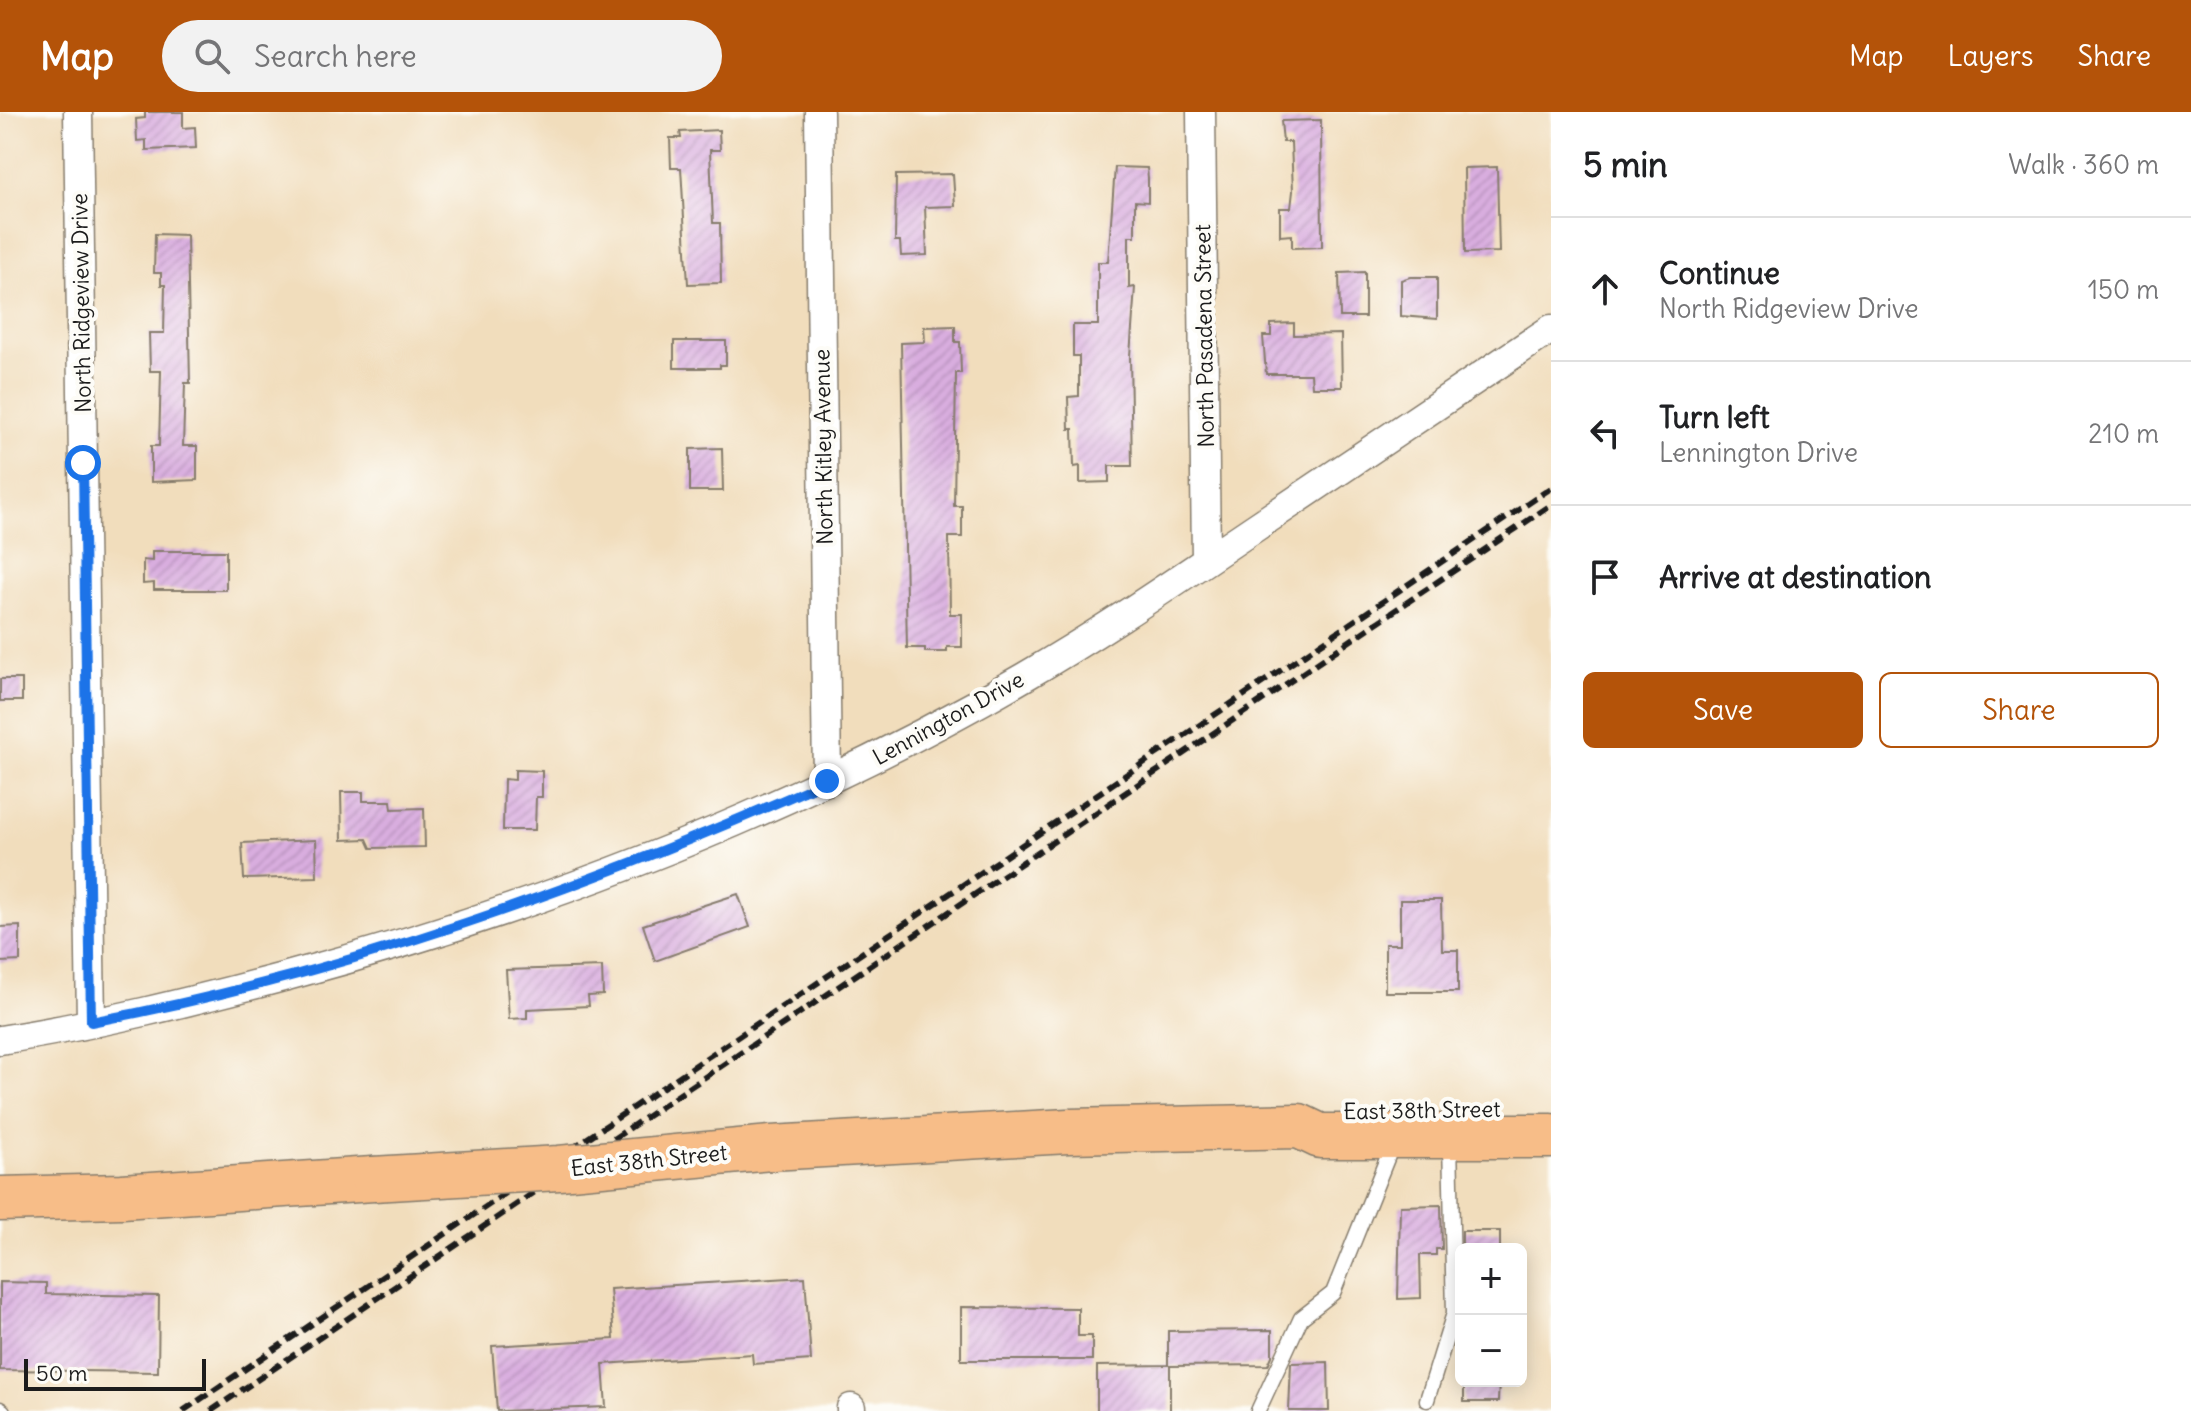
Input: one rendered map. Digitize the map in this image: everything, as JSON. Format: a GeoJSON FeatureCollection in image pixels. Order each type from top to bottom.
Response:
{"type":"FeatureCollection","features":[{"type":"Feature","properties":{"kind":"main road","name":"East 38th Street"},"geometry":{"type":"LineString","coordinates":[[1299,1126],[1319,1111],[1551,1109]]}},
{"type":"Feature","properties":{"kind":"main road","name":"East 38th Street"},"geometry":{"type":"LineString","coordinates":[[0,1199],[122,1196],[586,1166],[771,1148],[1068,1131],[1299,1126],[1320,1136],[1551,1136]]}},
{"type":"Feature","properties":{"kind":"street","name":"North Ridgeview Drive"},"geometry":{"type":"LineString","coordinates":[[78,112],[91,1022]]}},
{"type":"Feature","properties":{"kind":"street","name":"North Kitley Avenue"},"geometry":{"type":"LineString","coordinates":[[819,112],[827,781]]}},
{"type":"Feature","properties":{"kind":"street","name":"North Pasadena Street"},"geometry":{"type":"LineString","coordinates":[[1201,112],[1206,560]]}},
{"type":"Feature","properties":{"kind":"street","name":"Lennington Drive"},"geometry":{"type":"LineString","coordinates":[[0,1040],[237,989],[464,924],[609,873],[827,781],[1026,676],[1206,560],[1551,329]]}},
{"type":"Feature","properties":{"kind":"lane"},"geometry":{"type":"LineString","coordinates":[[1258,1411],[1301,1318],[1333,1293],[1388,1156],[1388,1137]]}},
{"type":"Feature","properties":{"kind":"lane"},"geometry":{"type":"LineString","coordinates":[[1427,1400],[1454,1313],[1449,1137]]}},
{"type":"Feature","properties":{"kind":"building"},"geometry":{"type":"Polygon","coordinates":[[[145,112],[183,112],[183,128],[195,127],[196,148],[146,150],[146,140],[137,141],[136,119],[145,118],[145,112]]]}},
{"type":"Feature","properties":{"kind":"building"},"geometry":{"type":"Polygon","coordinates":[[[1321,120],[1322,247],[1292,248],[1292,235],[1280,236],[1280,208],[1291,208],[1293,191],[1291,142],[1283,142],[1281,121],[1321,120]]]}},
{"type":"Feature","properties":{"kind":"building"},"geometry":{"type":"Polygon","coordinates":[[[719,130],[720,150],[710,150],[713,223],[720,223],[721,283],[688,284],[681,168],[671,168],[670,138],[681,138],[680,132],[719,130]]]}},
{"type":"Feature","properties":{"kind":"building"},"geometry":{"type":"Polygon","coordinates":[[[1115,167],[1147,168],[1148,178],[1148,202],[1135,201],[1135,236],[1129,236],[1129,288],[1135,287],[1130,356],[1132,466],[1109,466],[1109,482],[1080,483],[1080,466],[1074,467],[1073,429],[1069,429],[1068,397],[1079,396],[1079,356],[1073,356],[1073,325],[1098,325],[1098,262],[1108,262],[1115,167]]]}},
{"type":"Feature","properties":{"kind":"building"},"geometry":{"type":"Polygon","coordinates":[[[1497,167],[1499,252],[1465,253],[1464,168],[1497,167]]]}},
{"type":"Feature","properties":{"kind":"building"},"geometry":{"type":"Polygon","coordinates":[[[953,174],[955,206],[925,207],[927,255],[901,256],[900,241],[895,241],[896,175],[953,174]]]}},
{"type":"Feature","properties":{"kind":"building"},"geometry":{"type":"Polygon","coordinates":[[[155,234],[187,235],[190,383],[185,383],[183,446],[197,446],[197,480],[151,482],[151,446],[159,446],[161,371],[150,371],[149,333],[164,333],[165,285],[161,285],[161,273],[154,273],[155,234]]]}},
{"type":"Feature","properties":{"kind":"building"},"geometry":{"type":"Polygon","coordinates":[[[1365,272],[1365,317],[1340,317],[1339,273],[1365,272]]]}},
{"type":"Feature","properties":{"kind":"building"},"geometry":{"type":"Polygon","coordinates":[[[1437,277],[1437,319],[1401,316],[1401,280],[1437,277]]]}},
{"type":"Feature","properties":{"kind":"building"},"geometry":{"type":"Polygon","coordinates":[[[1294,323],[1294,335],[1341,334],[1342,387],[1312,387],[1311,374],[1266,374],[1263,336],[1271,336],[1271,324],[1294,323]]]}},
{"type":"Feature","properties":{"kind":"building"},"geometry":{"type":"Polygon","coordinates":[[[955,326],[955,342],[960,342],[961,373],[956,373],[954,506],[962,506],[962,537],[949,537],[950,614],[962,614],[962,647],[947,647],[947,652],[925,652],[925,648],[907,648],[901,343],[925,342],[924,327],[955,326]]]}},
{"type":"Feature","properties":{"kind":"building"},"geometry":{"type":"Polygon","coordinates":[[[674,341],[726,341],[726,365],[720,365],[720,368],[674,368],[674,341]]]}},
{"type":"Feature","properties":{"kind":"building"},"geometry":{"type":"Polygon","coordinates":[[[722,448],[723,491],[690,491],[690,449],[722,448]]]}},
{"type":"Feature","properties":{"kind":"building"},"geometry":{"type":"Polygon","coordinates":[[[152,551],[226,551],[226,590],[154,590],[154,583],[143,584],[143,560],[152,561],[152,551]]]}},
{"type":"Feature","properties":{"kind":"building"},"geometry":{"type":"Polygon","coordinates":[[[0,679],[22,679],[22,701],[0,701],[0,679]]]}},
{"type":"Feature","properties":{"kind":"building"},"geometry":{"type":"Polygon","coordinates":[[[515,770],[542,771],[542,797],[536,797],[535,830],[503,830],[504,779],[515,780],[515,770]]]}},
{"type":"Feature","properties":{"kind":"building"},"geometry":{"type":"Polygon","coordinates":[[[341,792],[363,792],[363,801],[391,801],[392,809],[424,808],[425,847],[371,848],[367,839],[342,840],[341,792]]]}},
{"type":"Feature","properties":{"kind":"building"},"geometry":{"type":"Polygon","coordinates":[[[316,840],[317,877],[244,879],[242,843],[316,840]]]}},
{"type":"Feature","properties":{"kind":"building"},"geometry":{"type":"Polygon","coordinates":[[[738,894],[750,927],[655,961],[643,925],[738,894]]]}},
{"type":"Feature","properties":{"kind":"building"},"geometry":{"type":"Polygon","coordinates":[[[1400,900],[1441,900],[1442,950],[1458,950],[1458,992],[1385,992],[1385,944],[1400,944],[1400,900]]]}},
{"type":"Feature","properties":{"kind":"building"},"geometry":{"type":"Polygon","coordinates":[[[20,926],[20,961],[0,962],[0,927],[20,926]]]}},
{"type":"Feature","properties":{"kind":"building"},"geometry":{"type":"Polygon","coordinates":[[[602,967],[603,995],[588,996],[589,1006],[527,1009],[527,1018],[509,1019],[506,970],[602,967]]]}},
{"type":"Feature","properties":{"kind":"building"},"geometry":{"type":"Polygon","coordinates":[[[1441,1205],[1442,1249],[1436,1249],[1436,1255],[1420,1255],[1421,1298],[1398,1299],[1400,1206],[1441,1205]]]}},
{"type":"Feature","properties":{"kind":"building"},"geometry":{"type":"Polygon","coordinates":[[[1462,1231],[1500,1231],[1500,1243],[1462,1243],[1462,1231]]]}},
{"type":"Feature","properties":{"kind":"building"},"geometry":{"type":"Polygon","coordinates":[[[805,1277],[811,1360],[753,1364],[752,1354],[603,1364],[606,1407],[497,1411],[492,1346],[614,1339],[610,1289],[805,1277]]]}},
{"type":"Feature","properties":{"kind":"building"},"geometry":{"type":"Polygon","coordinates":[[[0,1282],[46,1283],[46,1294],[159,1296],[158,1372],[0,1370],[0,1282]]]}},
{"type":"Feature","properties":{"kind":"building"},"geometry":{"type":"Polygon","coordinates":[[[961,1307],[1078,1308],[1078,1336],[1092,1336],[1092,1360],[961,1360],[961,1307]]]}},
{"type":"Feature","properties":{"kind":"building"},"geometry":{"type":"Polygon","coordinates":[[[1272,1330],[1272,1356],[1268,1365],[1170,1366],[1170,1411],[1097,1411],[1097,1366],[1168,1365],[1168,1331],[1272,1330]]]}},
{"type":"Feature","properties":{"kind":"building"},"geometry":{"type":"Polygon","coordinates":[[[1328,1362],[1329,1411],[1289,1411],[1291,1363],[1328,1362]]]}},
{"type":"Feature","properties":{"kind":"building"},"geometry":{"type":"Polygon","coordinates":[[[1464,1387],[1499,1387],[1498,1402],[1464,1402],[1464,1387]]]}},
{"type":"Feature","properties":{"kind":"railway"},"geometry":{"type":"LineString","coordinates":[[183,1411],[1551,488]]}},
{"type":"Feature","properties":{"kind":"railway"},"geometry":{"type":"LineString","coordinates":[[211,1411],[1551,505]]}},
{"type":"Feature","properties":{"kind":"route"},"geometry":{"type":"LineString","coordinates":[[83,463],[91,1022],[237,989],[374,953],[464,924],[609,873],[740,821],[827,781]]}}]}
